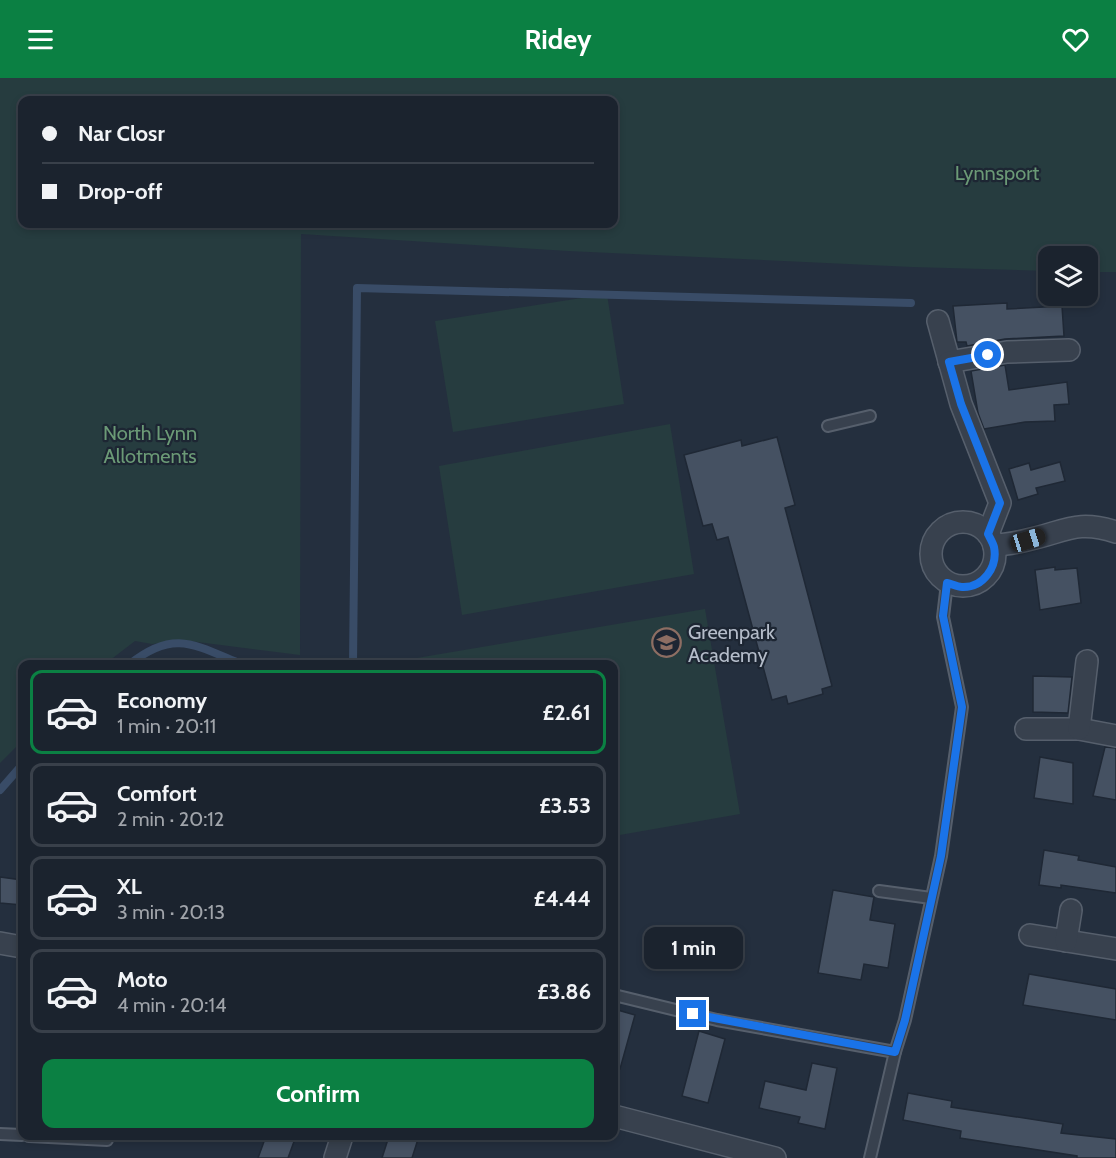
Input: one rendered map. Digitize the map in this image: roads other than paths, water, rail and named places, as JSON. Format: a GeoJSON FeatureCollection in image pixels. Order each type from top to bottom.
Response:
{"type":"FeatureCollection","features":[{"type":"Feature","properties":{"kind":"street"},"geometry":{"type":"LineString","coordinates":[[938,321],[961,404],[1000,503],[991,540],[995,561],[988,575],[976,584],[962,587],[947,583],[936,574],[930,561],[931,546],[938,533],[949,525],[963,522],[977,525],[991,540],[1028,540],[1075,526],[1096,525],[1116,532]]}},
{"type":"Feature","properties":{"kind":"street"},"geometry":{"type":"LineString","coordinates":[[949,362],[1007,352],[1069,350]]}},
{"type":"Feature","properties":{"kind":"street"},"geometry":{"type":"LineString","coordinates":[[1079,729],[1087,661]]}},
{"type":"Feature","properties":{"kind":"street"},"geometry":{"type":"LineString","coordinates":[[1026,729],[1079,729],[1116,736]]}},
{"type":"Feature","properties":{"kind":"street"},"geometry":{"type":"LineString","coordinates":[[1066,941],[1071,910]]}},
{"type":"Feature","properties":{"kind":"street"},"geometry":{"type":"LineString","coordinates":[[1030,934],[1116,949]]}},
{"type":"Feature","properties":{"kind":"street"},"geometry":{"type":"LineString","coordinates":[[0,943],[18,946]]}},
{"type":"Feature","properties":{"kind":"street"},"geometry":{"type":"LineString","coordinates":[[618,1117],[775,1158]]}},
{"type":"Feature","properties":{"kind":"street"},"geometry":{"type":"LineString","coordinates":[[335,1158],[341,1140]]}},
{"type":"Feature","properties":{"kind":"lane"},"geometry":{"type":"LineString","coordinates":[[828,426],[870,416]]}},
{"type":"Feature","properties":{"kind":"lane"},"geometry":{"type":"LineString","coordinates":[[870,1158],[895,1052],[905,1020],[941,856],[962,707],[943,616],[947,583]]}},
{"type":"Feature","properties":{"kind":"lane"},"geometry":{"type":"LineString","coordinates":[[879,891],[931,898]]}},
{"type":"Feature","properties":{"kind":"lane"},"geometry":{"type":"LineString","coordinates":[[618,996],[717,1020],[895,1052]]}},
{"type":"Feature","properties":{"kind":"lane"},"geometry":{"type":"LineString","coordinates":[[0,1134],[18,1135]]}},
{"type":"Feature","properties":{"kind":"waterway"},"geometry":{"type":"LineString","coordinates":[[353,660],[357,288],[911,303]]}},
{"type":"Feature","properties":{"kind":"waterway"},"geometry":{"type":"LineString","coordinates":[[136,660],[159,647],[172,644],[197,646],[231,660]]}},
{"type":"Feature","properties":{"kind":"waterway"},"geometry":{"type":"LineString","coordinates":[[0,790],[18,770]]}},
{"type":"Feature","properties":{"kind":"place","name":"Greenpark Academy"},"geometry":{"type":"Point","coordinates":[667,643]}},
{"type":"Feature","properties":{"kind":"park label","name":"Lynnsport"},"geometry":{"type":"Point","coordinates":[997,173]}},
{"type":"Feature","properties":{"kind":"park label","name":"North Lynn Allotments"},"geometry":{"type":"Point","coordinates":[150,444]}}]}
